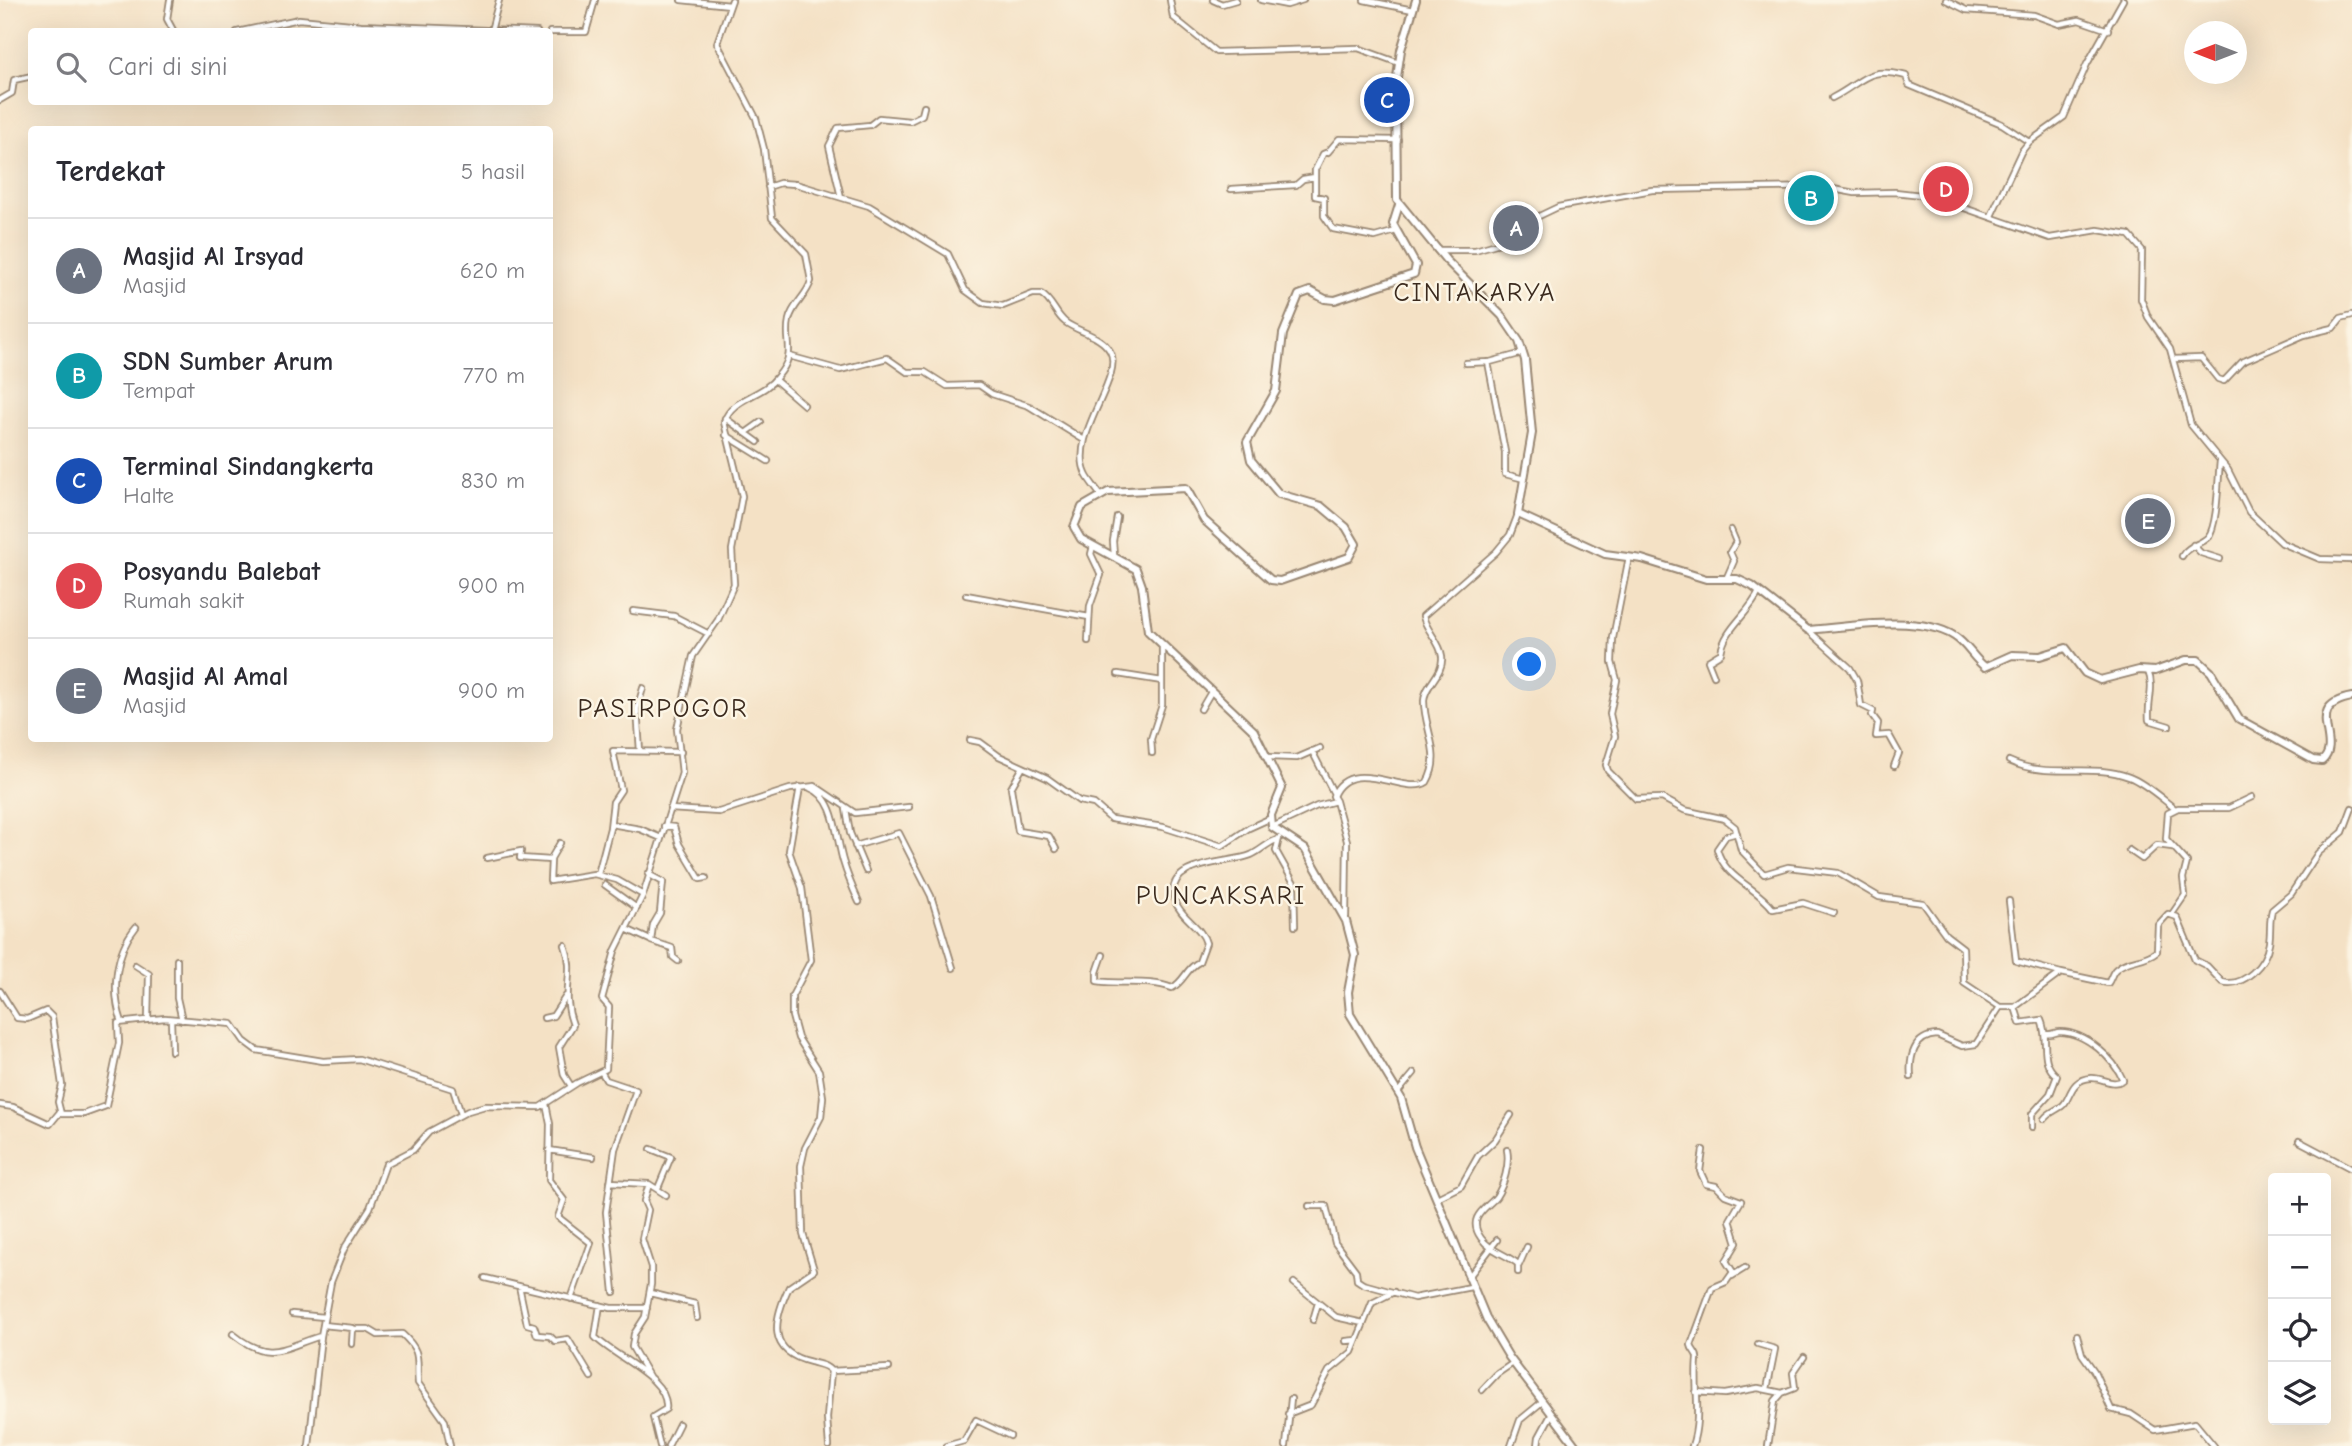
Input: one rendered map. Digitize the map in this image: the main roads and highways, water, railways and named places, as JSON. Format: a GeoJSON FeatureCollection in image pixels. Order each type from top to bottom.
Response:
{"type":"FeatureCollection","features":[{"type":"Feature","properties":{"kind":"main road"},"geometry":{"type":"LineString","coordinates":[[1416,0],[1399,63],[1396,95],[1399,205],[1394,218],[1396,231],[1416,265],[1414,274],[1335,300],[1307,291],[1295,300],[1283,334],[1276,391],[1247,442],[1251,460],[1279,494],[1321,506],[1346,527],[1356,544],[1349,557],[1275,581],[1204,520],[1192,494],[1186,488],[1116,491],[1082,507],[1074,522],[1077,536],[1136,569],[1142,586],[1146,627],[1162,646],[1254,731],[1269,757],[1282,788],[1270,818],[1272,827],[1280,837],[1305,849],[1346,921],[1355,955],[1348,992],[1350,1014],[1398,1091],[1415,1147],[1471,1287],[1493,1333],[1576,1446]]}},
{"type":"Feature","properties":{"kind":"main road"},"geometry":{"type":"LineString","coordinates":[[1399,205],[1437,250],[1502,316],[1523,353],[1532,424],[1518,514],[1599,552],[1629,557],[1706,579],[1727,577],[1759,592],[1808,630],[1860,624],[1926,626],[1954,636],[1985,667],[2012,655],[2040,656],[2066,648],[2085,673],[2097,680],[2139,670],[2148,671],[2186,660],[2200,661],[2211,672],[2241,721],[2287,744],[2303,757],[2319,761],[2325,759],[2328,750],[2324,727],[2326,715],[2334,704],[2352,697]]}},
{"type":"Feature","properties":{"kind":"place","name":"Terminal Sindangkerta"},"geometry":{"type":"Point","coordinates":[1387,100]}},
{"type":"Feature","properties":{"kind":"place","name":"Posyandu Balebat"},"geometry":{"type":"Point","coordinates":[1946,189]}},
{"type":"Feature","properties":{"kind":"place","name":"SDN Sumber Arum"},"geometry":{"type":"Point","coordinates":[1811,198]}},
{"type":"Feature","properties":{"kind":"place","name":"Masjid Al Irsyad"},"geometry":{"type":"Point","coordinates":[1516,228]}},
{"type":"Feature","properties":{"kind":"place","name":"Masjid Al Amal"},"geometry":{"type":"Point","coordinates":[2148,521]}},
{"type":"Feature","properties":{"kind":"district","name":"CINTAKARYA"},"geometry":{"type":"Point","coordinates":[1475,292]}},
{"type":"Feature","properties":{"kind":"district","name":"PASIRPOGOR"},"geometry":{"type":"Point","coordinates":[663,708]}},
{"type":"Feature","properties":{"kind":"district","name":"PUNCAKSARI"},"geometry":{"type":"Point","coordinates":[1221,895]}}]}
